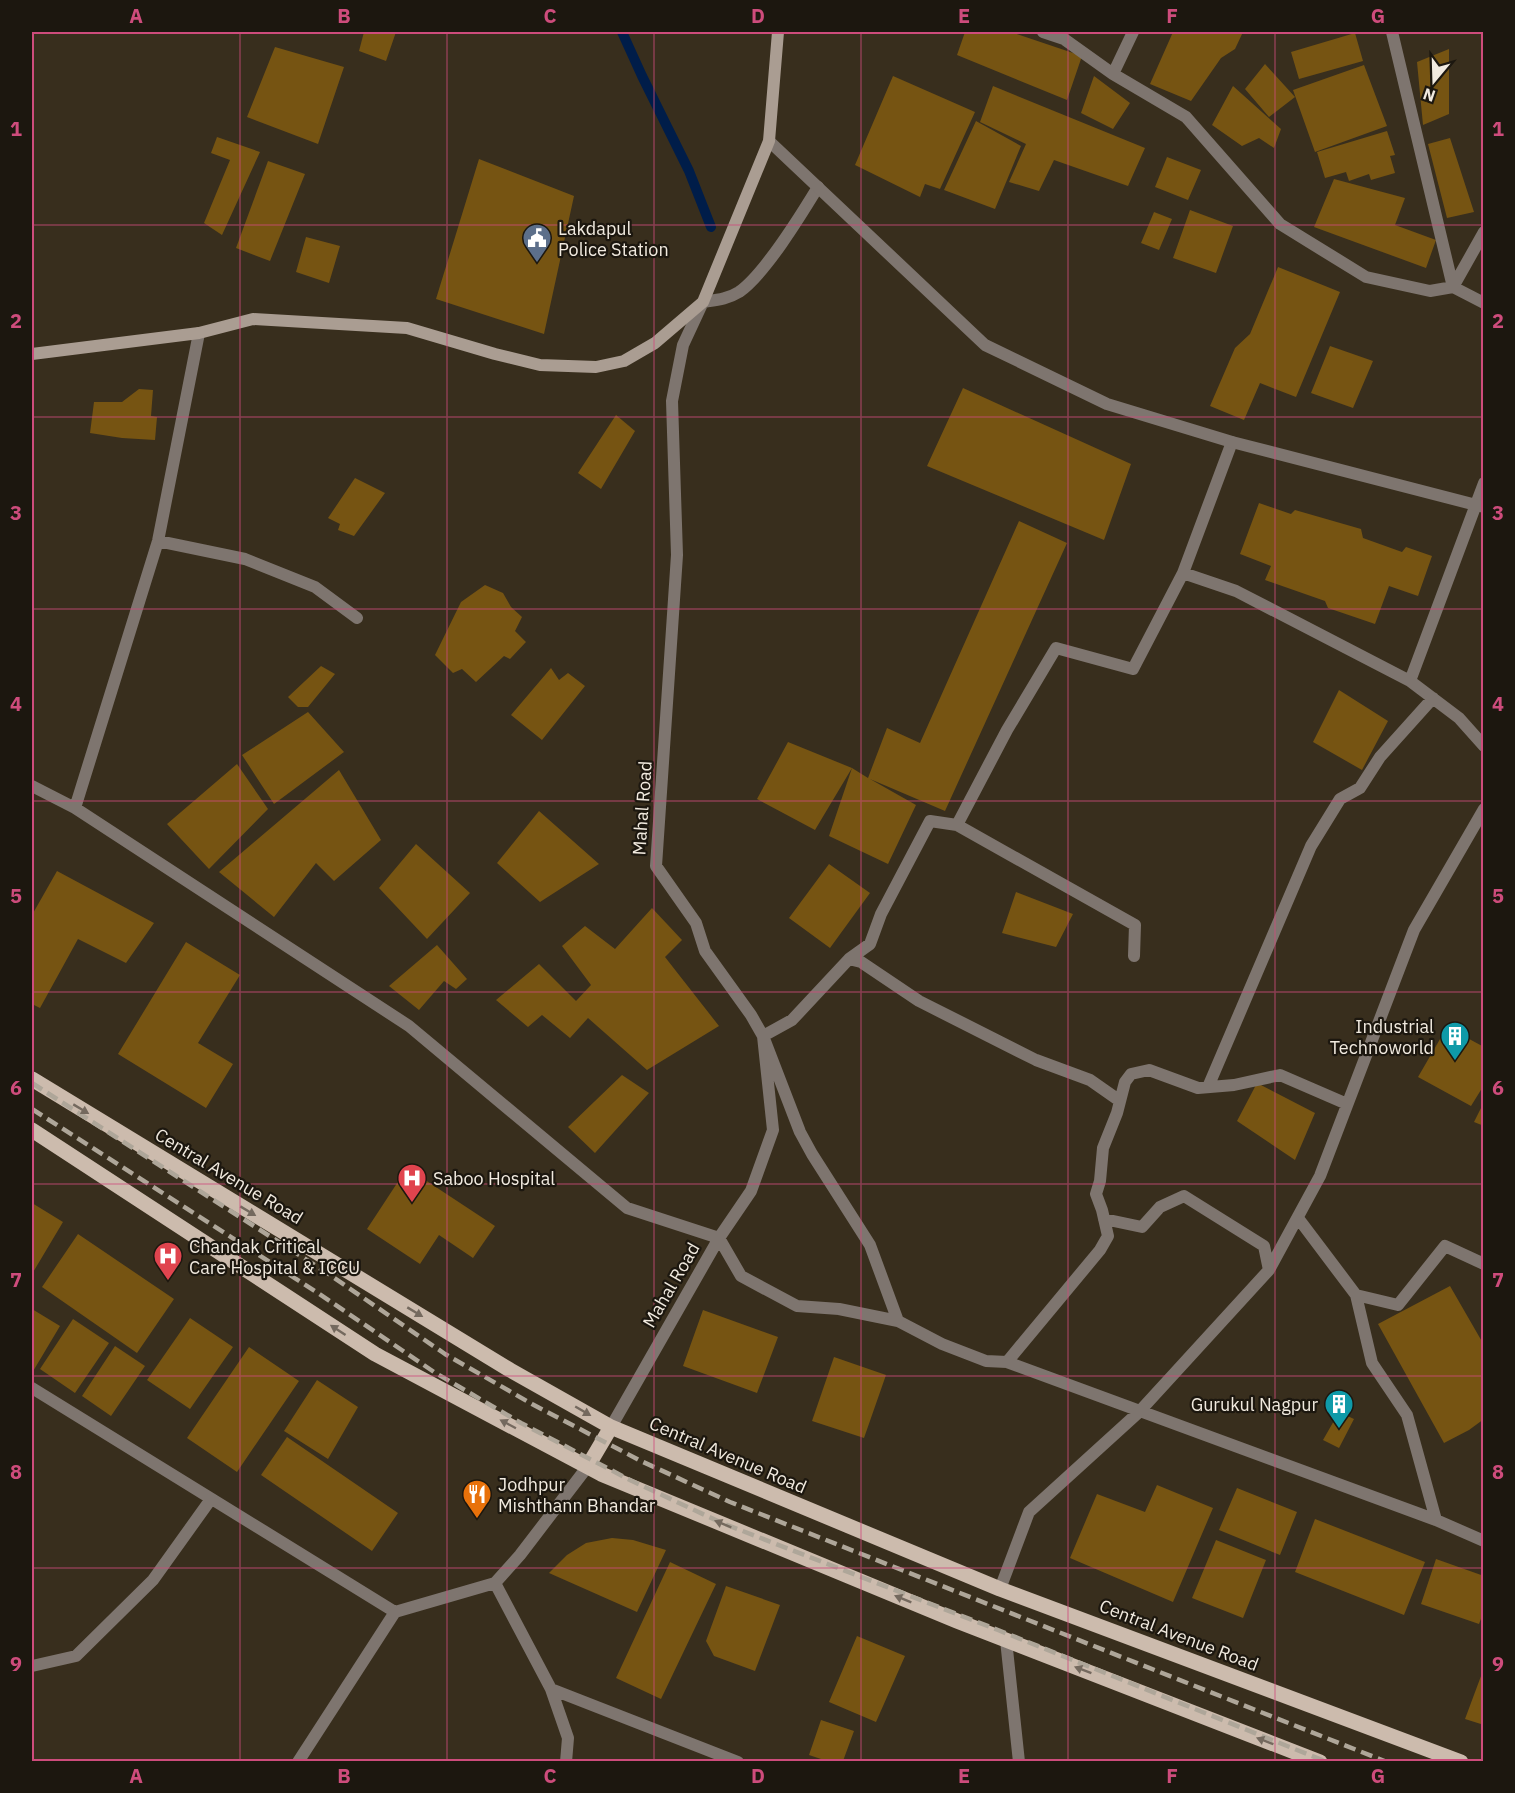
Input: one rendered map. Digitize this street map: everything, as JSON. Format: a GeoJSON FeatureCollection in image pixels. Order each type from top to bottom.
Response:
{"type":"FeatureCollection","features":[{"type":"Feature","properties":{"kind":"main road"},"geometry":{"type":"LineString","coordinates":[[32,354],[199,333],[253,319],[407,328],[540,365],[596,367],[624,361],[655,344],[703,302],[770,141],[778,32]]}},
{"type":"Feature","properties":{"kind":"main road","name":"Central Avenue Road"},"geometry":{"type":"LineString","coordinates":[[32,1079],[510,1370],[611,1427],[1000,1589],[1461,1761]]}},
{"type":"Feature","properties":{"kind":"main road"},"geometry":{"type":"LineString","coordinates":[[32,1130],[375,1354],[588,1466],[1006,1640],[1320,1761]]}},
{"type":"Feature","properties":{"kind":"main road"},"geometry":{"type":"LineString","coordinates":[[588,1466],[611,1427]]}},
{"type":"Feature","properties":{"kind":"street"},"geometry":{"type":"LineString","coordinates":[[1043,32],[1064,39],[1113,74],[1186,117],[1280,224],[1366,277],[1430,291],[1453,286],[1484,303]]}},
{"type":"Feature","properties":{"kind":"street"},"geometry":{"type":"LineString","coordinates":[[1113,74],[1133,32]]}},
{"type":"Feature","properties":{"kind":"street"},"geometry":{"type":"LineString","coordinates":[[1392,32],[1453,286]]}},
{"type":"Feature","properties":{"kind":"street"},"geometry":{"type":"LineString","coordinates":[[770,141],[986,345],[1107,404],[1232,442],[1480,506]]}},
{"type":"Feature","properties":{"kind":"street"},"geometry":{"type":"LineString","coordinates":[[703,302],[724,300],[739,292],[753,279],[802,213],[818,187]]}},
{"type":"Feature","properties":{"kind":"street"},"geometry":{"type":"LineString","coordinates":[[1453,286],[1484,232]]}},
{"type":"Feature","properties":{"kind":"street","name":"Mahal Road"},"geometry":{"type":"LineString","coordinates":[[611,1427],[719,1238],[751,1191],[773,1130],[763,1036],[751,1015],[705,951],[696,923],[656,866],[677,555],[672,401],[683,345],[703,302]]}},
{"type":"Feature","properties":{"kind":"street"},"geometry":{"type":"LineString","coordinates":[[75,808],[158,541],[199,333]]}},
{"type":"Feature","properties":{"kind":"street"},"geometry":{"type":"LineString","coordinates":[[957,825],[1007,730],[1056,648],[1133,669],[1183,573],[1232,442]]}},
{"type":"Feature","properties":{"kind":"street"},"geometry":{"type":"LineString","coordinates":[[1410,681],[1480,506],[1484,483]]}},
{"type":"Feature","properties":{"kind":"street"},"geometry":{"type":"LineString","coordinates":[[158,541],[245,559],[315,587],[357,618]]}},
{"type":"Feature","properties":{"kind":"street"},"geometry":{"type":"LineString","coordinates":[[1183,573],[1236,591],[1410,681],[1459,718],[1484,747]]}},
{"type":"Feature","properties":{"kind":"street"},"geometry":{"type":"LineString","coordinates":[[1208,1087],[1311,846],[1340,799],[1360,788],[1380,757],[1433,698]]}},
{"type":"Feature","properties":{"kind":"street"},"geometry":{"type":"LineString","coordinates":[[32,786],[75,808],[409,1026],[627,1208],[719,1238],[741,1276],[797,1306],[839,1309],[898,1322],[942,1344],[986,1361],[1008,1362],[1436,1520],[1484,1541]]}},
{"type":"Feature","properties":{"kind":"street"},"geometry":{"type":"LineString","coordinates":[[1000,1589],[1029,1512],[1139,1412],[1269,1270],[1320,1176],[1413,930],[1484,809]]}},
{"type":"Feature","properties":{"kind":"street"},"geometry":{"type":"LineString","coordinates":[[898,1322],[870,1245],[800,1132],[763,1036],[792,1020],[849,959],[870,944],[881,914],[930,821],[957,825],[1135,926],[1134,956]]}},
{"type":"Feature","properties":{"kind":"street"},"geometry":{"type":"LineString","coordinates":[[849,959],[861,962],[919,1001],[1036,1060],[1090,1080],[1120,1101]]}},
{"type":"Feature","properties":{"kind":"street"},"geometry":{"type":"LineString","coordinates":[[1008,1362],[1100,1250],[1108,1236],[1096,1194],[1100,1181],[1103,1148],[1125,1082],[1131,1074],[1149,1070],[1198,1088],[1234,1085],[1280,1075],[1347,1104]]}},
{"type":"Feature","properties":{"kind":"street"},"geometry":{"type":"LineString","coordinates":[[1104,1219],[1142,1227],[1160,1207],[1184,1196],[1264,1246],[1269,1270]]}},
{"type":"Feature","properties":{"kind":"street"},"geometry":{"type":"LineString","coordinates":[[1298,1218],[1356,1295],[1372,1363],[1407,1415],[1436,1520]]}},
{"type":"Feature","properties":{"kind":"street"},"geometry":{"type":"LineString","coordinates":[[1356,1295],[1398,1305],[1445,1246],[1484,1264]]}},
{"type":"Feature","properties":{"kind":"street"},"geometry":{"type":"LineString","coordinates":[[32,1388],[396,1612]]}},
{"type":"Feature","properties":{"kind":"street"},"geometry":{"type":"LineString","coordinates":[[298,1761],[396,1612],[495,1582],[520,1555],[588,1466]]}},
{"type":"Feature","properties":{"kind":"street"},"geometry":{"type":"LineString","coordinates":[[32,1666],[76,1656],[153,1580],[211,1499]]}},
{"type":"Feature","properties":{"kind":"street"},"geometry":{"type":"LineString","coordinates":[[495,1582],[551,1689],[568,1738],[566,1761]]}},
{"type":"Feature","properties":{"kind":"street"},"geometry":{"type":"LineString","coordinates":[[1006,1640],[1019,1761]]}},
{"type":"Feature","properties":{"kind":"street"},"geometry":{"type":"LineString","coordinates":[[551,1689],[738,1761]]}},
{"type":"Feature","properties":{"kind":"building"},"geometry":{"type":"Polygon","coordinates":[[[364,32],[396,32],[386,61],[359,51],[364,32]]]}},
{"type":"Feature","properties":{"kind":"building"},"geometry":{"type":"Polygon","coordinates":[[[965,32],[1011,32],[1082,56],[1067,100],[957,55],[965,32]]]}},
{"type":"Feature","properties":{"kind":"building"},"geometry":{"type":"Polygon","coordinates":[[[1173,32],[1243,32],[1235,49],[1221,58],[1191,101],[1150,84],[1173,32]]]}},
{"type":"Feature","properties":{"kind":"building"},"geometry":{"type":"Polygon","coordinates":[[[1355,33],[1363,61],[1299,79],[1291,52],[1355,33]]]}},
{"type":"Feature","properties":{"kind":"building"},"geometry":{"type":"Polygon","coordinates":[[[275,47],[344,67],[318,144],[247,117],[275,47]]]}},
{"type":"Feature","properties":{"kind":"building"},"geometry":{"type":"Polygon","coordinates":[[[1449,49],[1449,114],[1423,125],[1417,62],[1449,49]]]}},
{"type":"Feature","properties":{"kind":"building"},"geometry":{"type":"Polygon","coordinates":[[[1265,64],[1295,97],[1269,117],[1245,89],[1265,64]]]}},
{"type":"Feature","properties":{"kind":"building"},"geometry":{"type":"Polygon","coordinates":[[[1364,65],[1387,126],[1315,152],[1293,90],[1364,65]]]}},
{"type":"Feature","properties":{"kind":"building"},"geometry":{"type":"Polygon","coordinates":[[[893,76],[975,112],[940,189],[925,184],[920,197],[855,165],[893,76]]]}},
{"type":"Feature","properties":{"kind":"building"},"geometry":{"type":"Polygon","coordinates":[[[1094,76],[1130,103],[1113,129],[1081,113],[1094,76]]]}},
{"type":"Feature","properties":{"kind":"building"},"geometry":{"type":"Polygon","coordinates":[[[993,86],[1145,148],[1128,186],[1054,160],[1039,191],[1009,182],[1026,144],[980,122],[993,86]]]}},
{"type":"Feature","properties":{"kind":"building"},"geometry":{"type":"Polygon","coordinates":[[[1233,86],[1281,129],[1274,148],[1259,138],[1242,146],[1212,125],[1233,86]]]}},
{"type":"Feature","properties":{"kind":"building"},"geometry":{"type":"Polygon","coordinates":[[[976,121],[1021,146],[995,209],[944,190],[976,121]]]}},
{"type":"Feature","properties":{"kind":"building"},"geometry":{"type":"Polygon","coordinates":[[[1387,131],[1395,155],[1390,156],[1395,173],[1371,180],[1369,174],[1349,181],[1346,172],[1325,178],[1317,152],[1387,131]]]}},
{"type":"Feature","properties":{"kind":"building"},"geometry":{"type":"Polygon","coordinates":[[[217,137],[260,152],[222,235],[204,223],[230,160],[211,153],[217,137]]]}},
{"type":"Feature","properties":{"kind":"building"},"geometry":{"type":"Polygon","coordinates":[[[1450,138],[1474,212],[1447,218],[1428,144],[1450,138]]]}},
{"type":"Feature","properties":{"kind":"building"},"geometry":{"type":"Polygon","coordinates":[[[1167,157],[1201,170],[1188,200],[1155,187],[1167,157]]]}},
{"type":"Feature","properties":{"kind":"building"},"geometry":{"type":"Polygon","coordinates":[[[479,159],[574,196],[544,334],[436,299],[479,159]]]}},
{"type":"Feature","properties":{"kind":"building"},"geometry":{"type":"Polygon","coordinates":[[[268,161],[305,174],[270,261],[236,248],[268,161]]]}},
{"type":"Feature","properties":{"kind":"building"},"geometry":{"type":"Polygon","coordinates":[[[1334,179],[1405,198],[1395,225],[1436,240],[1426,268],[1314,227],[1334,179]]]}},
{"type":"Feature","properties":{"kind":"building"},"geometry":{"type":"Polygon","coordinates":[[[1190,210],[1233,226],[1216,273],[1173,258],[1190,210]]]}},
{"type":"Feature","properties":{"kind":"building"},"geometry":{"type":"Polygon","coordinates":[[[1154,212],[1172,219],[1159,250],[1141,243],[1154,212]]]}},
{"type":"Feature","properties":{"kind":"building"},"geometry":{"type":"Polygon","coordinates":[[[306,237],[340,246],[329,283],[296,272],[306,237]]]}},
{"type":"Feature","properties":{"kind":"building"},"geometry":{"type":"Polygon","coordinates":[[[1278,267],[1340,292],[1296,397],[1260,383],[1244,420],[1210,406],[1235,348],[1250,334],[1278,267]]]}},
{"type":"Feature","properties":{"kind":"building"},"geometry":{"type":"Polygon","coordinates":[[[1330,346],[1373,361],[1353,408],[1311,393],[1330,346]]]}},
{"type":"Feature","properties":{"kind":"building"},"geometry":{"type":"Polygon","coordinates":[[[963,388],[1131,464],[1104,540],[927,466],[963,388]]]}},
{"type":"Feature","properties":{"kind":"building"},"geometry":{"type":"Polygon","coordinates":[[[139,389],[153,390],[151,416],[157,417],[155,440],[90,433],[94,402],[122,402],[139,389]]]}},
{"type":"Feature","properties":{"kind":"building"},"geometry":{"type":"Polygon","coordinates":[[[616,415],[635,431],[601,489],[578,473],[616,415]]]}},
{"type":"Feature","properties":{"kind":"building"},"geometry":{"type":"Polygon","coordinates":[[[355,478],[385,493],[354,536],[338,530],[340,524],[328,518],[355,478]]]}},
{"type":"Feature","properties":{"kind":"building"},"geometry":{"type":"Polygon","coordinates":[[[1259,503],[1291,514],[1295,510],[1361,529],[1363,538],[1402,552],[1406,547],[1432,556],[1418,596],[1389,586],[1375,624],[1328,608],[1325,601],[1265,580],[1271,566],[1240,554],[1259,503]]]}},
{"type":"Feature","properties":{"kind":"building"},"geometry":{"type":"Polygon","coordinates":[[[1019,521],[1067,543],[945,811],[870,779],[916,805],[888,864],[829,836],[852,768],[868,778],[887,728],[920,743],[1019,521]]]}},
{"type":"Feature","properties":{"kind":"building"},"geometry":{"type":"Polygon","coordinates":[[[485,585],[503,593],[511,607],[522,617],[515,631],[526,642],[510,659],[504,656],[476,682],[462,669],[453,673],[435,655],[461,602],[485,585]]]}},
{"type":"Feature","properties":{"kind":"building"},"geometry":{"type":"Polygon","coordinates":[[[321,666],[335,674],[308,707],[298,707],[288,697],[321,666]]]}},
{"type":"Feature","properties":{"kind":"building"},"geometry":{"type":"Polygon","coordinates":[[[551,668],[559,680],[568,673],[585,686],[542,740],[511,715],[551,668]]]}},
{"type":"Feature","properties":{"kind":"building"},"geometry":{"type":"Polygon","coordinates":[[[1339,690],[1388,721],[1362,770],[1313,742],[1339,690]]]}},
{"type":"Feature","properties":{"kind":"building"},"geometry":{"type":"Polygon","coordinates":[[[308,712],[344,752],[274,804],[242,755],[308,712]]]}},
{"type":"Feature","properties":{"kind":"building"},"geometry":{"type":"Polygon","coordinates":[[[788,742],[852,768],[815,830],[757,799],[788,742]]]}},
{"type":"Feature","properties":{"kind":"building"},"geometry":{"type":"Polygon","coordinates":[[[237,764],[268,809],[209,869],[167,824],[237,764]]]}},
{"type":"Feature","properties":{"kind":"building"},"geometry":{"type":"Polygon","coordinates":[[[339,770],[381,840],[334,881],[316,863],[274,917],[219,872],[339,770]]]}},
{"type":"Feature","properties":{"kind":"building"},"geometry":{"type":"Polygon","coordinates":[[[539,811],[599,864],[540,902],[497,863],[539,811]]]}},
{"type":"Feature","properties":{"kind":"building"},"geometry":{"type":"Polygon","coordinates":[[[416,844],[470,893],[427,939],[379,888],[416,844]]]}},
{"type":"Feature","properties":{"kind":"building"},"geometry":{"type":"Polygon","coordinates":[[[829,864],[870,893],[830,948],[789,918],[829,864]]]}},
{"type":"Feature","properties":{"kind":"building"},"geometry":{"type":"Polygon","coordinates":[[[57,871],[154,923],[126,963],[78,939],[40,1008],[32,1004],[32,915],[57,871]]]}},
{"type":"Feature","properties":{"kind":"building"},"geometry":{"type":"Polygon","coordinates":[[[1016,892],[1073,914],[1056,947],[1002,933],[1016,892]]]}},
{"type":"Feature","properties":{"kind":"building"},"geometry":{"type":"Polygon","coordinates":[[[652,908],[682,940],[665,957],[719,1026],[647,1070],[588,1018],[570,1038],[542,1015],[528,1027],[496,1000],[539,964],[576,1001],[591,985],[562,946],[585,926],[615,949],[652,908]]]}},
{"type":"Feature","properties":{"kind":"building"},"geometry":{"type":"Polygon","coordinates":[[[186,942],[240,975],[198,1043],[233,1064],[206,1108],[118,1054],[186,942]]]}},
{"type":"Feature","properties":{"kind":"building"},"geometry":{"type":"Polygon","coordinates":[[[437,945],[467,979],[456,989],[444,981],[419,1010],[389,986],[437,945]]]}},
{"type":"Feature","properties":{"kind":"building","name":"Industrial Technoworld"},"geometry":{"type":"Polygon","coordinates":[[[1447,1027],[1484,1047],[1484,1085],[1471,1106],[1418,1077],[1447,1027]]]}},
{"type":"Feature","properties":{"kind":"building"},"geometry":{"type":"Polygon","coordinates":[[[622,1075],[649,1093],[595,1153],[568,1127],[622,1075]]]}},
{"type":"Feature","properties":{"kind":"building"},"geometry":{"type":"Polygon","coordinates":[[[1257,1083],[1315,1113],[1295,1160],[1237,1121],[1257,1083]]]}},
{"type":"Feature","properties":{"kind":"building"},"geometry":{"type":"Polygon","coordinates":[[[1484,1102],[1484,1126],[1474,1122],[1484,1102]]]}},
{"type":"Feature","properties":{"kind":"building"},"geometry":{"type":"Polygon","coordinates":[[[407,1168],[495,1226],[473,1258],[439,1235],[420,1264],[367,1229],[407,1168]]]}},
{"type":"Feature","properties":{"kind":"building"},"geometry":{"type":"Polygon","coordinates":[[[32,1203],[63,1222],[32,1274],[32,1203]]]}},
{"type":"Feature","properties":{"kind":"building"},"geometry":{"type":"Polygon","coordinates":[[[78,1234],[174,1299],[137,1353],[42,1287],[78,1234]]]}},
{"type":"Feature","properties":{"kind":"building"},"geometry":{"type":"Polygon","coordinates":[[[1450,1286],[1484,1345],[1484,1419],[1444,1443],[1378,1324],[1450,1286]]]}},
{"type":"Feature","properties":{"kind":"building"},"geometry":{"type":"Polygon","coordinates":[[[32,1309],[60,1326],[32,1373],[32,1309]]]}},
{"type":"Feature","properties":{"kind":"building"},"geometry":{"type":"Polygon","coordinates":[[[703,1310],[778,1337],[757,1393],[683,1366],[703,1310]]]}},
{"type":"Feature","properties":{"kind":"building"},"geometry":{"type":"Polygon","coordinates":[[[190,1318],[233,1347],[190,1409],[147,1380],[190,1318]]]}},
{"type":"Feature","properties":{"kind":"building"},"geometry":{"type":"Polygon","coordinates":[[[73,1319],[109,1343],[75,1393],[40,1369],[73,1319]]]}},
{"type":"Feature","properties":{"kind":"building"},"geometry":{"type":"Polygon","coordinates":[[[115,1346],[145,1366],[111,1416],[82,1396],[115,1346]]]}},
{"type":"Feature","properties":{"kind":"building"},"geometry":{"type":"Polygon","coordinates":[[[249,1347],[299,1381],[237,1472],[187,1438],[249,1347]]]}},
{"type":"Feature","properties":{"kind":"building"},"geometry":{"type":"Polygon","coordinates":[[[834,1357],[886,1375],[864,1438],[812,1421],[834,1357]]]}},
{"type":"Feature","properties":{"kind":"building"},"geometry":{"type":"Polygon","coordinates":[[[317,1380],[358,1407],[328,1459],[284,1431],[317,1380]]]}},
{"type":"Feature","properties":{"kind":"building","name":"Gurukul Nagpur"},"geometry":{"type":"Polygon","coordinates":[[[1339,1412],[1354,1419],[1339,1448],[1323,1440],[1339,1412]]]}},
{"type":"Feature","properties":{"kind":"building"},"geometry":{"type":"Polygon","coordinates":[[[287,1437],[398,1513],[372,1551],[261,1475],[287,1437]]]}},
{"type":"Feature","properties":{"kind":"building"},"geometry":{"type":"Polygon","coordinates":[[[1157,1485],[1213,1508],[1173,1602],[1070,1558],[1097,1494],[1145,1512],[1157,1485]]]}},
{"type":"Feature","properties":{"kind":"building"},"geometry":{"type":"Polygon","coordinates":[[[1237,1488],[1297,1512],[1280,1555],[1219,1530],[1237,1488]]]}},
{"type":"Feature","properties":{"kind":"building"},"geometry":{"type":"Polygon","coordinates":[[[1315,1519],[1425,1562],[1404,1615],[1295,1572],[1315,1519]]]}},
{"type":"Feature","properties":{"kind":"building"},"geometry":{"type":"Polygon","coordinates":[[[612,1538],[633,1540],[666,1550],[637,1612],[549,1573],[567,1555],[586,1543],[612,1538]]]}},
{"type":"Feature","properties":{"kind":"building"},"geometry":{"type":"Polygon","coordinates":[[[1216,1540],[1266,1560],[1243,1618],[1192,1598],[1216,1540]]]}},
{"type":"Feature","properties":{"kind":"building"},"geometry":{"type":"Polygon","coordinates":[[[1436,1559],[1484,1576],[1484,1611],[1479,1624],[1421,1604],[1436,1559]]]}},
{"type":"Feature","properties":{"kind":"building"},"geometry":{"type":"Polygon","coordinates":[[[670,1562],[716,1584],[661,1699],[616,1678],[670,1562]]]}},
{"type":"Feature","properties":{"kind":"building"},"geometry":{"type":"Polygon","coordinates":[[[726,1586],[780,1605],[755,1671],[714,1656],[706,1641],[726,1586]]]}},
{"type":"Feature","properties":{"kind":"building"},"geometry":{"type":"Polygon","coordinates":[[[857,1636],[905,1656],[876,1722],[829,1702],[857,1636]]]}},
{"type":"Feature","properties":{"kind":"building"},"geometry":{"type":"Polygon","coordinates":[[[1484,1668],[1484,1725],[1465,1719],[1484,1668]]]}},
{"type":"Feature","properties":{"kind":"building"},"geometry":{"type":"Polygon","coordinates":[[[821,1720],[854,1731],[843,1761],[827,1761],[809,1755],[821,1720]]]}},
{"type":"Feature","properties":{"kind":"waterway"},"geometry":{"type":"LineString","coordinates":[[622,32],[689,171],[711,227]]}},
{"type":"Feature","properties":{"kind":"railway"},"geometry":{"type":"LineString","coordinates":[[32,1083],[330,1275],[445,1354],[532,1404],[641,1461],[730,1502],[1387,1762]]}},
{"type":"Feature","properties":{"kind":"railway"},"geometry":{"type":"LineString","coordinates":[[32,1109],[318,1293],[434,1372],[521,1423],[632,1481],[722,1523],[998,1630],[1327,1762]]}},
{"type":"Feature","properties":{"kind":"place","name":"Lakdapul Police Station"},"geometry":{"type":"Point","coordinates":[537,264]}},
{"type":"Feature","properties":{"kind":"place","name":"Industrial Technoworld"},"geometry":{"type":"Point","coordinates":[1455,1062]}},
{"type":"Feature","properties":{"kind":"place","name":"Saboo Hospital"},"geometry":{"type":"Point","coordinates":[412,1204]}},
{"type":"Feature","properties":{"kind":"place","name":"Chandak Critical Care Hospital & ICCU"},"geometry":{"type":"Point","coordinates":[168,1282]}},
{"type":"Feature","properties":{"kind":"place","name":"Gurukul Nagpur"},"geometry":{"type":"Point","coordinates":[1339,1430]}},
{"type":"Feature","properties":{"kind":"place","name":"Jodhpur Mishthann Bhandar"},"geometry":{"type":"Point","coordinates":[477,1520]}}]}
